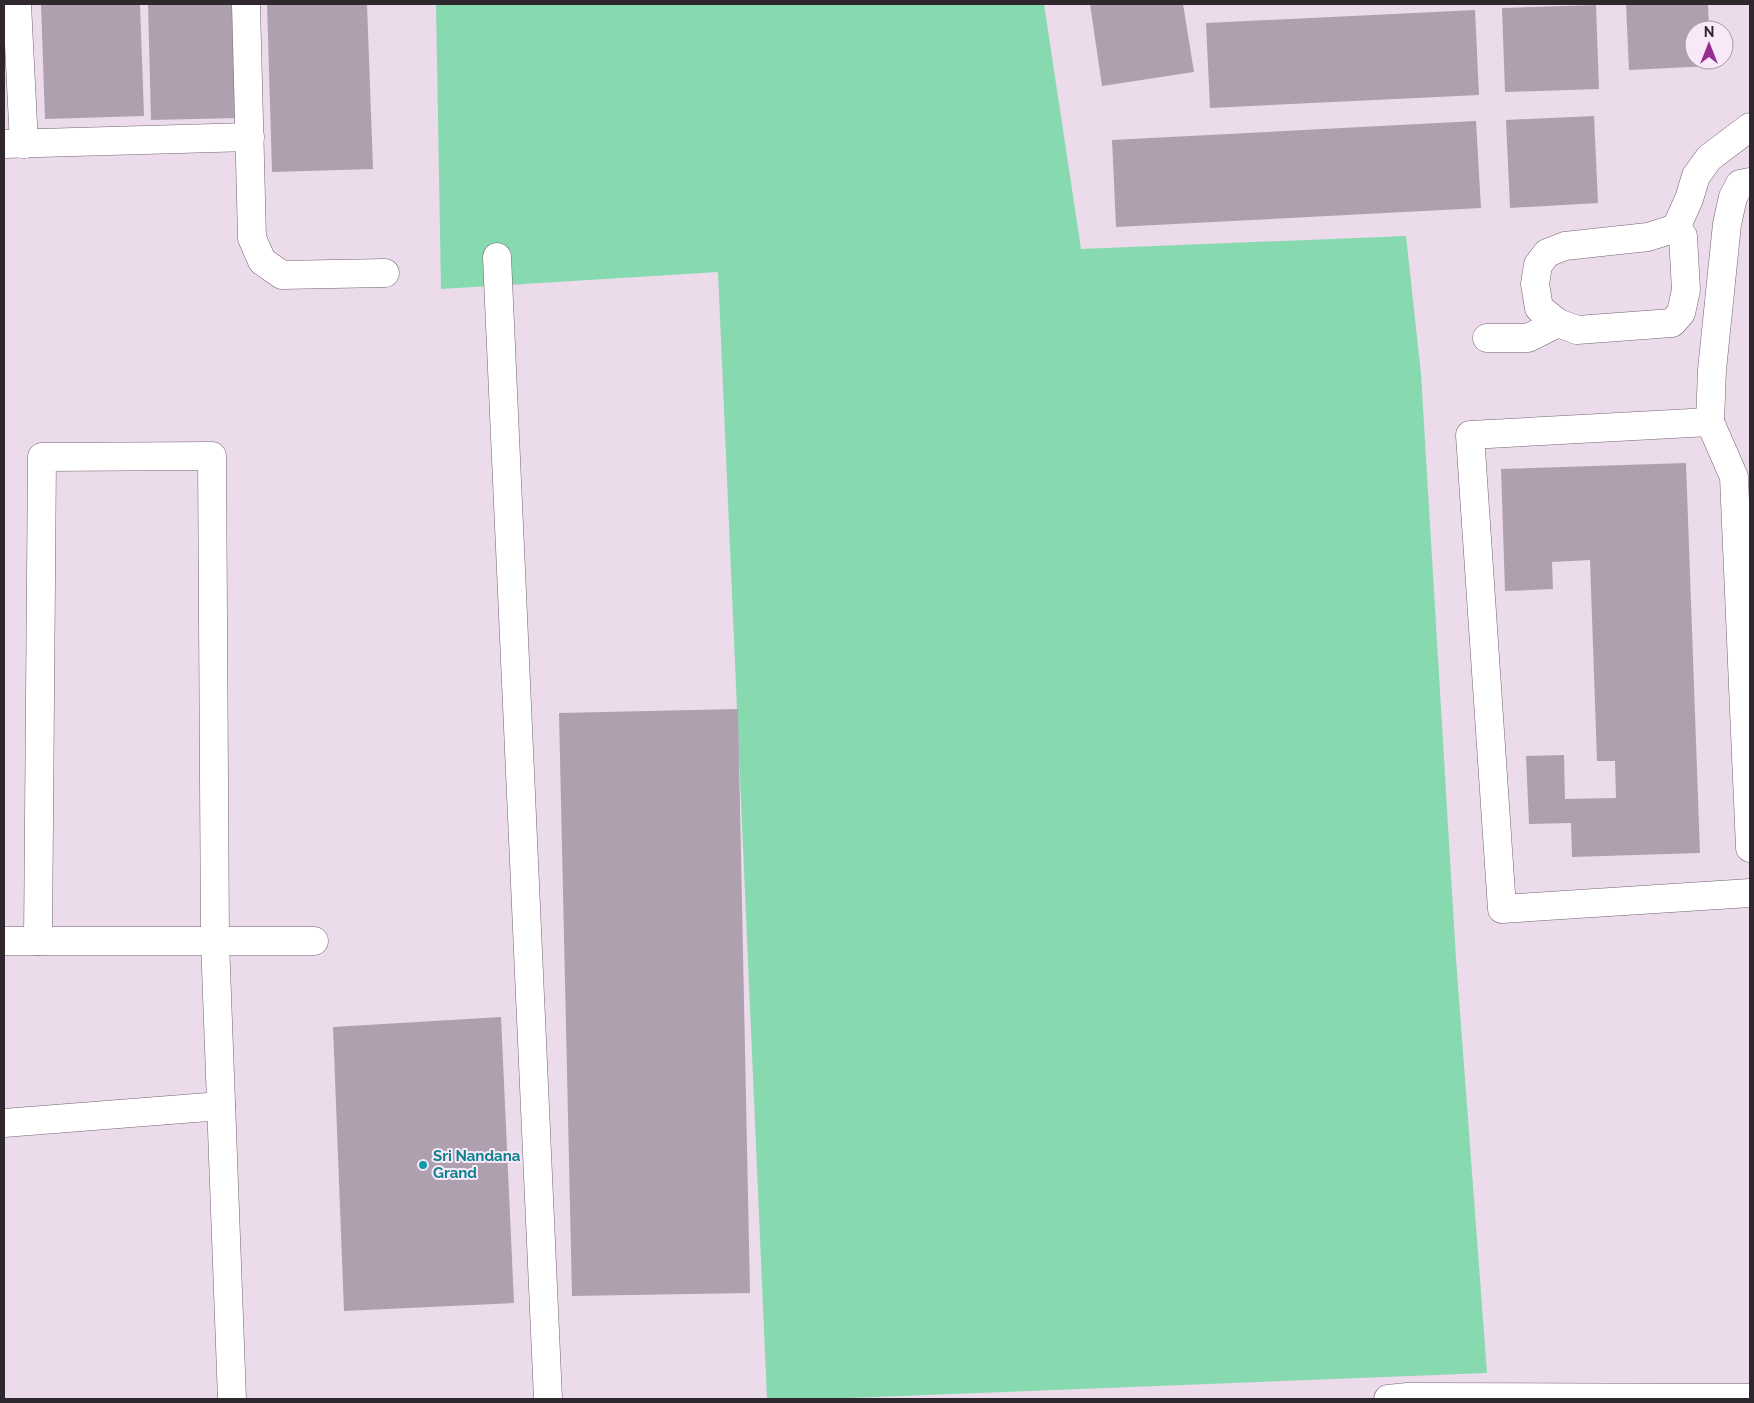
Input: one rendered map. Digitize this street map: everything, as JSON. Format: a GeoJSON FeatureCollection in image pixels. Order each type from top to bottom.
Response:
{"type":"FeatureCollection","features":[{"type":"Feature","properties":{"kind":"street"},"geometry":{"type":"LineString","coordinates":[[17,4],[14,144],[250,137]]}},
{"type":"Feature","properties":{"kind":"street"},"geometry":{"type":"LineString","coordinates":[[246,4],[252,238],[262,261],[282,275],[385,273]]}},
{"type":"Feature","properties":{"kind":"street"},"geometry":{"type":"LineString","coordinates":[[1676,228],[1683,236],[1686,290],[1681,313],[1672,323],[1576,330],[1558,323],[1539,308],[1535,284],[1538,265],[1547,253],[1565,246],[1648,237],[1676,228],[1689,199],[1696,176],[1709,158],[1750,127]]}},
{"type":"Feature","properties":{"kind":"street"},"geometry":{"type":"LineString","coordinates":[[1750,182],[1740,184],[1733,198],[1727,224],[1712,370],[1710,422],[1734,477],[1750,848]]}},
{"type":"Feature","properties":{"kind":"street"},"geometry":{"type":"LineString","coordinates":[[497,257],[548,1399]]}},
{"type":"Feature","properties":{"kind":"street"},"geometry":{"type":"LineString","coordinates":[[1486,338],[1528,338],[1558,323]]}},
{"type":"Feature","properties":{"kind":"street"},"geometry":{"type":"LineString","coordinates":[[1710,422],[1470,435],[1502,909],[1750,893]]}},
{"type":"Feature","properties":{"kind":"street"},"geometry":{"type":"LineString","coordinates":[[38,941],[42,457],[212,456],[215,941],[232,1399]]}},
{"type":"Feature","properties":{"kind":"street"},"geometry":{"type":"LineString","coordinates":[[4,941],[314,941]]}},
{"type":"Feature","properties":{"kind":"street"},"geometry":{"type":"LineString","coordinates":[[4,1123],[221,1106]]}},
{"type":"Feature","properties":{"kind":"street"},"geometry":{"type":"LineString","coordinates":[[1388,1399],[1408,1397],[1750,1398]]}},
{"type":"Feature","properties":{"kind":"green space"},"geometry":{"type":"Polygon","coordinates":[[[436,4],[1044,4],[1081,249],[1406,236],[1421,374],[1456,959],[1487,1373],[824,1399],[767,1399],[718,272],[441,289],[436,4]]]}},
{"type":"Feature","properties":{"kind":"building"},"geometry":{"type":"Polygon","coordinates":[[[41,4],[140,4],[144,116],[45,119],[41,4]]]}},
{"type":"Feature","properties":{"kind":"building"},"geometry":{"type":"Polygon","coordinates":[[[148,4],[236,4],[239,118],[151,120],[148,4]]]}},
{"type":"Feature","properties":{"kind":"building"},"geometry":{"type":"Polygon","coordinates":[[[267,4],[367,4],[373,169],[272,172],[267,4]]]}},
{"type":"Feature","properties":{"kind":"building"},"geometry":{"type":"Polygon","coordinates":[[[1090,4],[1183,4],[1194,72],[1102,86],[1090,4]]]}},
{"type":"Feature","properties":{"kind":"building"},"geometry":{"type":"Polygon","coordinates":[[[1626,4],[1708,4],[1709,20],[1684,20],[1684,67],[1629,70],[1626,4]]]}},
{"type":"Feature","properties":{"kind":"building"},"geometry":{"type":"Polygon","coordinates":[[[1596,5],[1599,89],[1505,92],[1502,8],[1596,5]]]}},
{"type":"Feature","properties":{"kind":"building"},"geometry":{"type":"Polygon","coordinates":[[[1475,10],[1479,95],[1210,108],[1206,23],[1475,10]]]}},
{"type":"Feature","properties":{"kind":"building"},"geometry":{"type":"Polygon","coordinates":[[[1594,116],[1598,203],[1510,208],[1506,120],[1594,116]]]}},
{"type":"Feature","properties":{"kind":"building"},"geometry":{"type":"Polygon","coordinates":[[[1476,121],[1481,208],[1116,227],[1112,140],[1476,121]]]}},
{"type":"Feature","properties":{"kind":"building"},"geometry":{"type":"Polygon","coordinates":[[[1686,463],[1700,853],[1572,857],[1571,823],[1529,824],[1526,756],[1564,755],[1565,799],[1616,798],[1615,761],[1597,761],[1590,560],[1552,562],[1553,589],[1505,591],[1501,469],[1686,463]]]}},
{"type":"Feature","properties":{"kind":"building"},"geometry":{"type":"Polygon","coordinates":[[[738,709],[750,1293],[572,1296],[559,713],[738,709]]]}},
{"type":"Feature","properties":{"kind":"building","name":"Sri Nandana Grand"},"geometry":{"type":"Polygon","coordinates":[[[501,1017],[514,1303],[344,1311],[333,1027],[501,1017]]]}},
{"type":"Feature","properties":{"kind":"place","name":"Sri Nandana Grand"},"geometry":{"type":"Point","coordinates":[423,1165]}}]}
